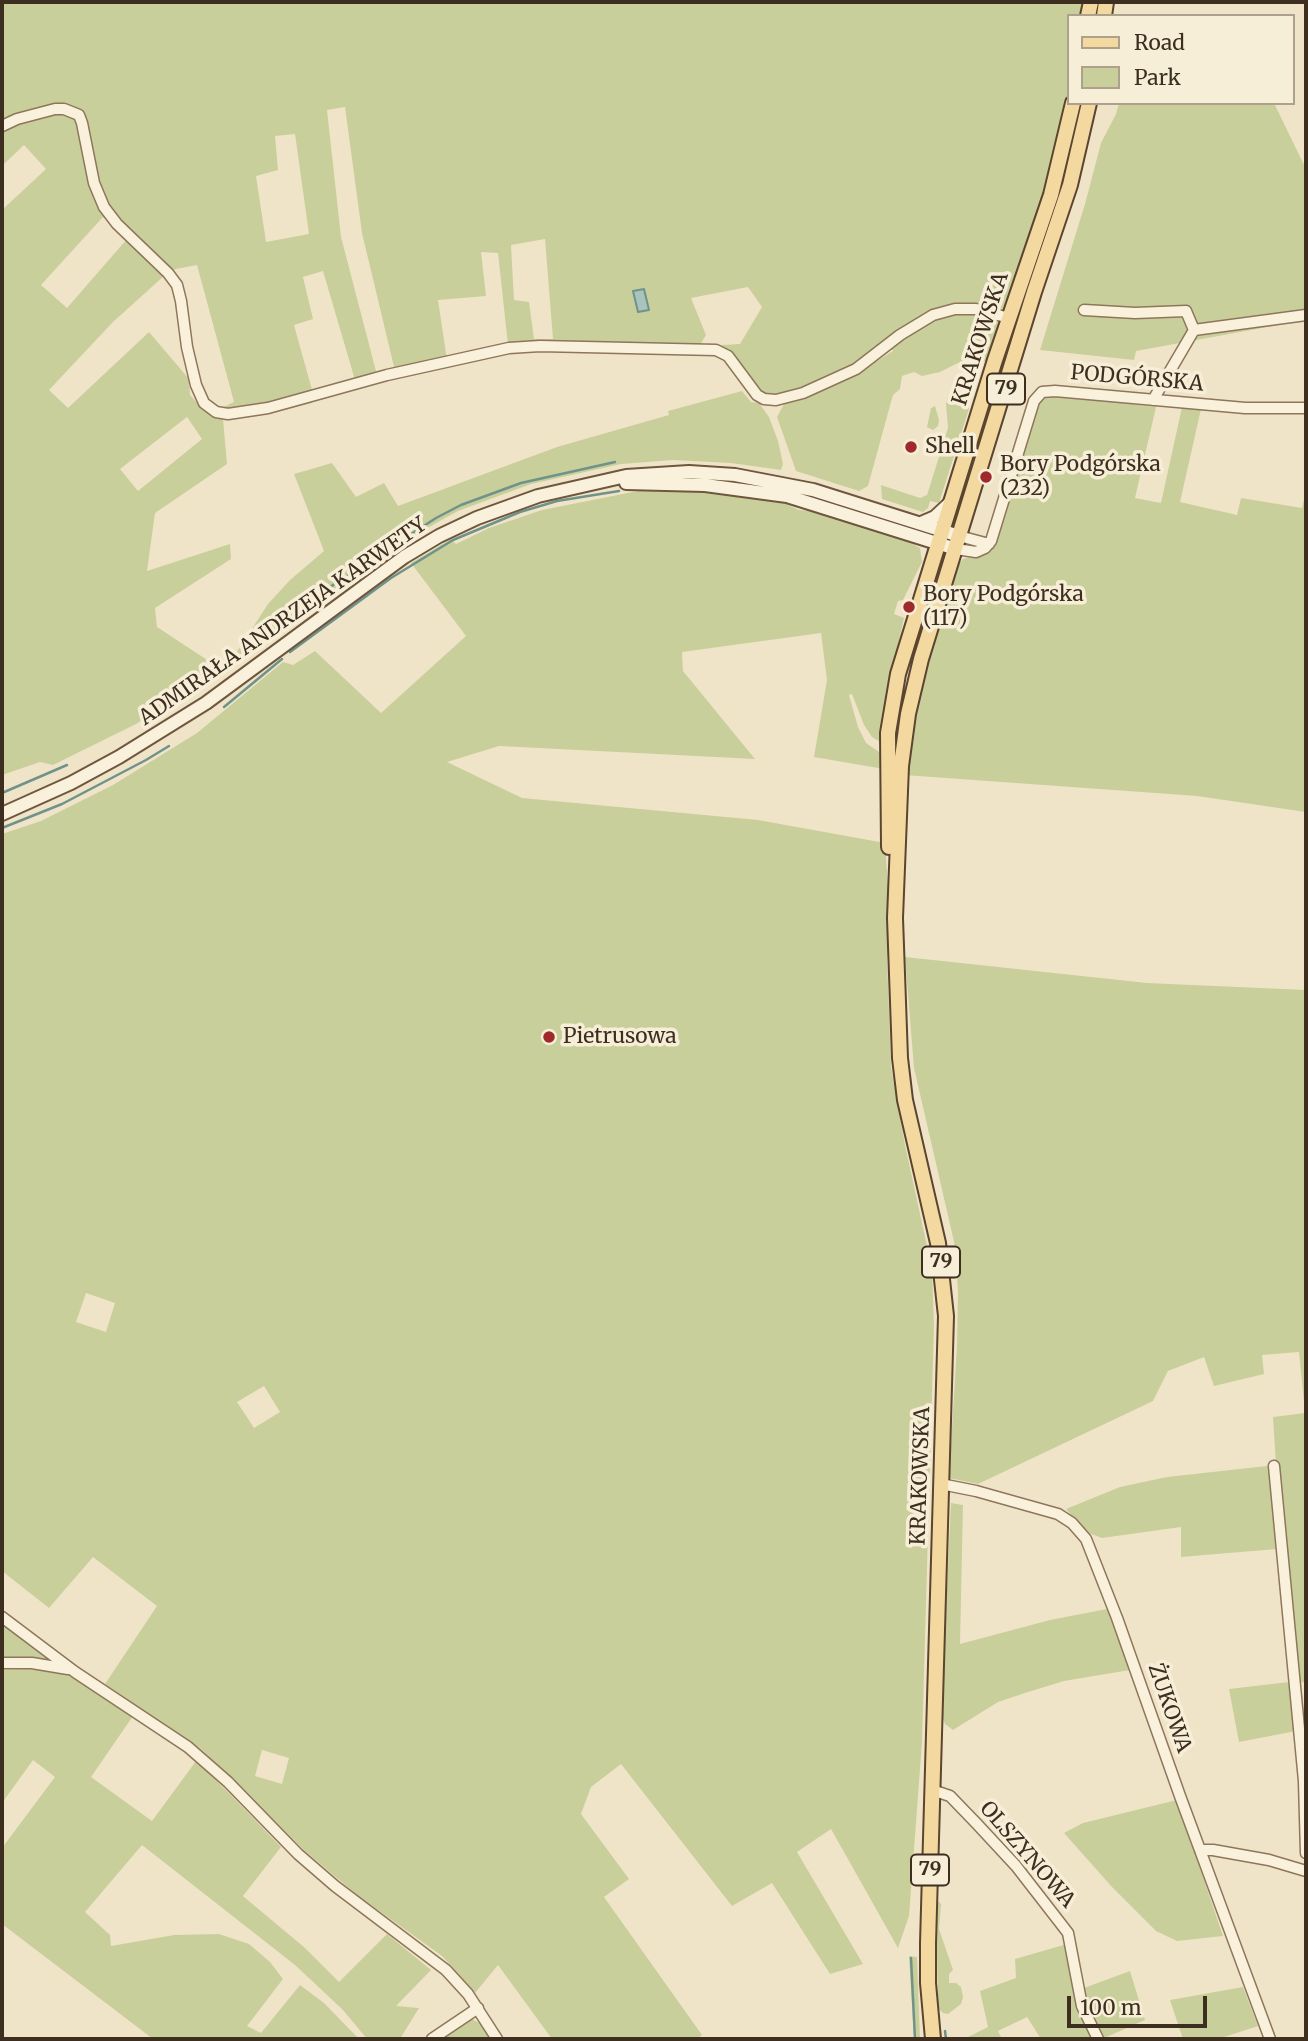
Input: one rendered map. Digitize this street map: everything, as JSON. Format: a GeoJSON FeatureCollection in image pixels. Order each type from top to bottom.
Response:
{"type":"FeatureCollection","features":[{"type":"Feature","properties":{"kind":"main road","name":"KRAKOWSKA"},"geometry":{"type":"LineString","coordinates":[[895,918],[889,854],[888,723],[900,663],[1009,318],[1051,195],[1073,105]]}},
{"type":"Feature","properties":{"kind":"main road","name":"KRAKOWSKA"},"geometry":{"type":"LineString","coordinates":[[933,2039],[928,1957],[945,1291],[938,1243],[903,1086],[898,1032],[895,918],[900,777],[908,714],[921,659],[1034,292],[1070,185],[1089,105]]}},
{"type":"Feature","properties":{"kind":"main road","name":"ADMIRAŁA ANDRZEJA KARWETY"},"geometry":{"type":"LineString","coordinates":[[2,814],[71,783],[119,757],[206,703],[404,557],[439,536],[538,496],[626,476],[657,473],[748,476],[813,491],[921,523],[940,536]]}},
{"type":"Feature","properties":{"kind":"main road","name":"ADMIRAŁA ANDRZEJA KARWETY"},"geometry":{"type":"LineString","coordinates":[[594,484],[696,484],[787,496],[958,542]]}},
{"type":"Feature","properties":{"kind":"main road"},"geometry":{"type":"LineString","coordinates":[[921,523],[936,517],[950,503]]}},
{"type":"Feature","properties":{"kind":"street"},"geometry":{"type":"LineString","coordinates":[[2,126],[17,118],[55,109],[64,108],[79,115],[94,183],[104,207],[117,224],[177,285],[196,385],[204,403],[216,412],[228,414],[268,408],[387,375],[500,350],[540,346],[716,350],[726,354],[755,393],[764,399],[776,400],[803,393],[856,369],[900,335],[933,315],[956,309],[976,309],[1009,318]]}},
{"type":"Feature","properties":{"kind":"street"},"geometry":{"type":"LineString","coordinates":[[1084,310],[1135,313],[1186,311],[1194,330]]}},
{"type":"Feature","properties":{"kind":"street"},"geometry":{"type":"LineString","coordinates":[[1194,330],[1306,315]]}},
{"type":"Feature","properties":{"kind":"street"},"geometry":{"type":"LineString","coordinates":[[1153,400],[1194,330]]}},
{"type":"Feature","properties":{"kind":"street","name":"PODGÓRSKA"},"geometry":{"type":"LineString","coordinates":[[958,542],[989,544],[995,532],[1034,401],[1042,392],[1245,408],[1306,408]]}},
{"type":"Feature","properties":{"kind":"street"},"geometry":{"type":"LineString","coordinates":[[1274,1466],[1303,1737],[1306,1853]]}},
{"type":"Feature","properties":{"kind":"street","name":"ŻUKOWA"},"geometry":{"type":"LineString","coordinates":[[942,1484],[1058,1514],[1072,1522],[1086,1539],[1270,2039]]}},
{"type":"Feature","properties":{"kind":"street"},"geometry":{"type":"LineString","coordinates":[[2,1617],[75,1672],[188,1746],[228,1782],[298,1854],[335,1886],[446,1970],[478,2008],[497,2039]]}},
{"type":"Feature","properties":{"kind":"street"},"geometry":{"type":"LineString","coordinates":[[2,1663],[45,1664],[75,1672]]}},
{"type":"Feature","properties":{"kind":"street","name":"OLSZYNOWA"},"geometry":{"type":"LineString","coordinates":[[932,1790],[950,1796],[977,1824],[1016,1866],[1068,1933],[1082,2006],[1098,2039]]}},
{"type":"Feature","properties":{"kind":"street"},"geometry":{"type":"LineString","coordinates":[[1200,1850],[1269,1860],[1306,1871]]}},
{"type":"Feature","properties":{"kind":"street"},"geometry":{"type":"LineString","coordinates":[[432,2039],[478,2008]]}},
{"type":"Feature","properties":{"kind":"green space"},"geometry":{"type":"Polygon","coordinates":[[[2,2],[1084,2],[1082,14],[1066,14],[1066,101],[1058,145],[1008,308],[976,306],[995,318],[1000,327],[988,361],[960,362],[940,372],[922,376],[914,372],[902,376],[900,389],[893,395],[868,486],[859,491],[796,471],[777,417],[784,404],[794,398],[858,373],[893,351],[885,340],[855,364],[840,372],[789,392],[768,396],[759,392],[721,345],[740,344],[762,307],[748,287],[691,298],[706,335],[700,345],[508,345],[498,253],[481,252],[486,296],[438,300],[447,360],[395,371],[362,233],[345,107],[327,110],[341,237],[377,375],[355,380],[323,271],[303,277],[313,319],[294,325],[312,390],[307,391],[312,403],[270,414],[223,419],[227,464],[155,513],[147,571],[230,544],[231,559],[155,608],[157,627],[221,669],[136,724],[53,765],[40,762],[2,775],[2,210],[46,169],[24,145],[2,166],[2,2]],[[295,134],[275,136],[278,170],[256,176],[266,242],[309,234],[295,134]],[[103,217],[41,285],[67,308],[127,239],[103,217]],[[545,239],[511,245],[514,300],[529,302],[534,339],[553,339],[545,239]],[[197,265],[176,269],[165,275],[113,322],[49,390],[68,408],[149,332],[189,379],[190,395],[198,404],[211,413],[234,402],[197,265]],[[187,417],[120,469],[138,491],[202,439],[187,417]]]}},
{"type":"Feature","properties":{"kind":"green space"},"geometry":{"type":"Polygon","coordinates":[[[1118,105],[1275,105],[1306,169],[1306,320],[1136,351],[1134,360],[1040,350],[1101,143],[1118,105]]]}},
{"type":"Feature","properties":{"kind":"green space"},"geometry":{"type":"Polygon","coordinates":[[[742,391],[751,402],[759,403],[769,417],[778,441],[783,464],[781,470],[731,463],[673,460],[621,464],[531,484],[458,511],[391,548],[235,666],[231,661],[268,604],[290,580],[324,551],[294,474],[332,463],[356,497],[384,483],[398,506],[557,447],[669,415],[668,411],[742,391]]]}},
{"type":"Feature","properties":{"kind":"green space"},"geometry":{"type":"Polygon","coordinates":[[[958,393],[966,398],[969,409],[939,503],[930,501],[923,512],[882,499],[881,485],[920,498],[927,495],[948,428],[948,397],[958,393]]]}},
{"type":"Feature","properties":{"kind":"green space"},"geometry":{"type":"Polygon","coordinates":[[[1053,395],[1156,407],[1135,498],[1161,503],[1182,407],[1201,409],[1180,502],[1237,515],[1241,498],[1302,508],[1306,490],[1306,812],[1197,796],[904,775],[908,742],[927,664],[958,565],[963,559],[983,554],[992,548],[999,533],[1036,404],[1041,398],[1053,395]]]}},
{"type":"Feature","properties":{"kind":"green space"},"geometry":{"type":"Polygon","coordinates":[[[935,406],[939,420],[938,426],[933,430],[927,427],[931,408],[935,406]]]}},
{"type":"Feature","properties":{"kind":"green space"},"geometry":{"type":"Polygon","coordinates":[[[677,488],[784,503],[799,510],[812,511],[909,539],[909,542],[920,548],[922,562],[903,600],[898,601],[894,614],[904,618],[891,676],[882,743],[872,737],[864,725],[852,694],[849,695],[858,727],[866,743],[885,756],[884,769],[814,757],[827,680],[821,633],[682,652],[683,671],[755,759],[499,746],[447,762],[522,798],[758,820],[885,843],[890,915],[890,949],[887,957],[891,1066],[932,1269],[934,1325],[922,1742],[909,1916],[898,1948],[831,1829],[797,1852],[863,1964],[830,1974],[772,1883],[732,1906],[621,1764],[591,1787],[581,1814],[629,1879],[604,1897],[702,2035],[697,2039],[552,2039],[498,1965],[475,1993],[442,1956],[357,1895],[305,1851],[201,1749],[105,1684],[157,1606],[93,1557],[49,1608],[2,1571],[2,834],[41,821],[113,785],[197,733],[283,662],[293,665],[315,651],[381,713],[466,636],[411,563],[451,539],[456,544],[489,528],[542,510],[638,491],[677,488]],[[86,1293],[76,1322],[106,1332],[115,1303],[86,1293]],[[264,1386],[237,1402],[254,1428],[280,1412],[264,1386]],[[262,1750],[255,1776],[282,1784],[289,1758],[262,1750]]]}},
{"type":"Feature","properties":{"kind":"green space"},"geometry":{"type":"Polygon","coordinates":[[[905,957],[1147,983],[1306,990],[1306,1682],[1297,1683],[1275,1512],[1277,1549],[1181,1557],[1181,1527],[1102,1538],[1086,1532],[1066,1509],[1120,1487],[1167,1477],[1276,1465],[1273,1417],[1305,1413],[1299,1352],[1262,1355],[1264,1374],[1214,1386],[1204,1357],[1168,1371],[1153,1401],[978,1484],[949,1478],[957,1346],[955,1246],[914,1068],[905,957]]]}},
{"type":"Feature","properties":{"kind":"green space"},"geometry":{"type":"Polygon","coordinates":[[[951,1503],[963,1505],[960,1644],[1050,1620],[1107,1609],[1130,1670],[1064,1681],[998,1702],[953,1730],[945,1724],[941,1714],[951,1503]]]}},
{"type":"Feature","properties":{"kind":"green space"},"geometry":{"type":"Polygon","coordinates":[[[2,1622],[56,1660],[2,1658],[2,1622]]]}},
{"type":"Feature","properties":{"kind":"green space"},"geometry":{"type":"Polygon","coordinates":[[[24,1669],[69,1675],[133,1716],[91,1777],[152,1821],[196,1761],[227,1791],[281,1847],[243,1896],[305,1948],[339,1982],[387,1934],[431,1970],[396,2006],[419,2008],[400,2039],[367,2039],[343,2010],[295,1965],[142,1845],[85,1912],[110,1935],[111,1946],[174,1935],[219,1934],[249,1944],[270,1962],[283,1979],[247,2026],[261,2033],[300,1985],[324,2003],[359,2039],[153,2039],[2,1924],[2,1848],[55,1777],[33,1760],[2,1803],[2,1670],[24,1669]]]}},
{"type":"Feature","properties":{"kind":"green space"},"geometry":{"type":"Polygon","coordinates":[[[1289,1682],[1296,1731],[1239,1742],[1229,1689],[1289,1682]]]}},
{"type":"Feature","properties":{"kind":"green space"},"geometry":{"type":"Polygon","coordinates":[[[1177,1800],[1223,1936],[1177,1941],[1156,1931],[1064,1833],[1083,1823],[1177,1800]]]}},
{"type":"Feature","properties":{"kind":"green space"},"geometry":{"type":"Polygon","coordinates":[[[936,1899],[941,1904],[939,1929],[953,1970],[949,1974],[949,1983],[956,1983],[961,1987],[963,1997],[961,2004],[948,2014],[938,2008],[936,1899]]]}},
{"type":"Feature","properties":{"kind":"green space"},"geometry":{"type":"Polygon","coordinates":[[[1074,1942],[1084,1988],[1130,1971],[1145,2020],[1102,2039],[1041,2039],[1027,2017],[998,2031],[1002,2039],[964,2039],[988,2027],[980,1991],[1016,1978],[1015,1959],[1074,1942]]]}},
{"type":"Feature","properties":{"kind":"green space"},"geometry":{"type":"Polygon","coordinates":[[[909,1956],[917,1957],[920,2039],[914,2039],[909,1956]]]}},
{"type":"Feature","properties":{"kind":"green space"},"geometry":{"type":"Polygon","coordinates":[[[1243,1987],[1258,2026],[1218,2039],[1183,2039],[1170,2000],[1243,1987]]]}},
{"type":"Feature","properties":{"kind":"green space"},"geometry":{"type":"Polygon","coordinates":[[[472,2019],[481,2024],[493,2039],[439,2039],[472,2019]]]}},
{"type":"Feature","properties":{"kind":"water"},"geometry":{"type":"Polygon","coordinates":[[[644,289],[649,310],[638,312],[633,291],[644,289]]]}},
{"type":"Feature","properties":{"kind":"waterway"},"geometry":{"type":"LineString","coordinates":[[348,575],[436,518],[461,505],[521,483],[615,462]]}},
{"type":"Feature","properties":{"kind":"waterway"},"geometry":{"type":"LineString","coordinates":[[290,652],[391,578],[453,540],[520,512],[557,501],[619,491]]}},
{"type":"Feature","properties":{"kind":"waterway"},"geometry":{"type":"LineString","coordinates":[[253,645],[337,582]]}},
{"type":"Feature","properties":{"kind":"waterway"},"geometry":{"type":"LineString","coordinates":[[224,707],[282,659]]}},
{"type":"Feature","properties":{"kind":"waterway"},"geometry":{"type":"LineString","coordinates":[[2,828],[62,804],[169,746]]}},
{"type":"Feature","properties":{"kind":"waterway"},"geometry":{"type":"LineString","coordinates":[[2,793],[67,765]]}},
{"type":"Feature","properties":{"kind":"waterway"},"geometry":{"type":"LineString","coordinates":[[911,1958],[915,2039]]}},
{"type":"Feature","properties":{"kind":"waterway"},"geometry":{"type":"LineString","coordinates":[[945,2031],[946,2039]]}},
{"type":"Feature","properties":{"kind":"place","name":"Shell"},"geometry":{"type":"Point","coordinates":[911,447]}},
{"type":"Feature","properties":{"kind":"place","name":"Bory Podgórska (232)"},"geometry":{"type":"Point","coordinates":[986,477]}},
{"type":"Feature","properties":{"kind":"place","name":"Bory Podgórska (117)"},"geometry":{"type":"Point","coordinates":[909,607]}},
{"type":"Feature","properties":{"kind":"place","name":"Pietrusowa"},"geometry":{"type":"Point","coordinates":[549,1037]}}]}
